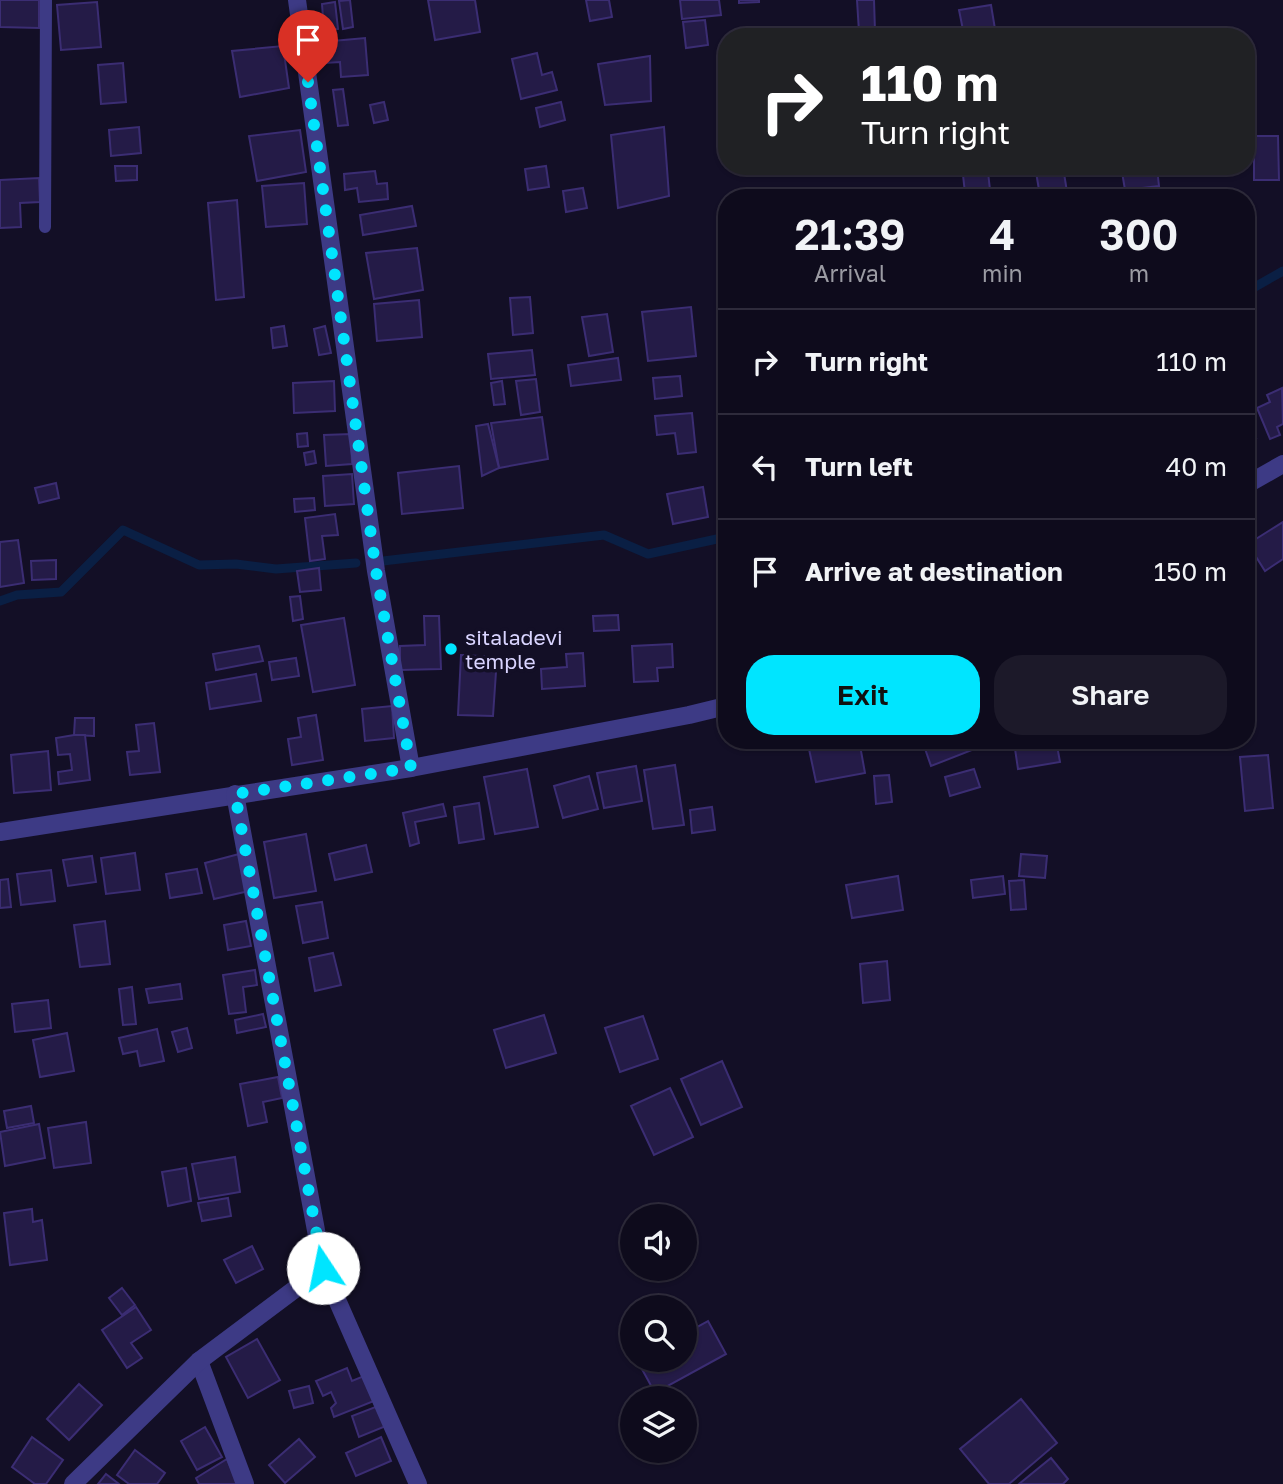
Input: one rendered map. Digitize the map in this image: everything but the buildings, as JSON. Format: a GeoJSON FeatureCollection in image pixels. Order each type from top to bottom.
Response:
{"type":"FeatureCollection","features":[{"type":"Feature","properties":{"kind":"street"},"geometry":{"type":"LineString","coordinates":[[297,0],[376,571],[411,768]]}},
{"type":"Feature","properties":{"kind":"street"},"geometry":{"type":"LineString","coordinates":[[1255,480],[1283,464]]}},
{"type":"Feature","properties":{"kind":"street"},"geometry":{"type":"LineString","coordinates":[[0,832],[411,768],[718,708]]}},
{"type":"Feature","properties":{"kind":"street"},"geometry":{"type":"LineString","coordinates":[[235,794],[323,1268],[418,1484]]}},
{"type":"Feature","properties":{"kind":"street"},"geometry":{"type":"LineString","coordinates":[[73,1484],[199,1361],[323,1268]]}},
{"type":"Feature","properties":{"kind":"street"},"geometry":{"type":"LineString","coordinates":[[199,1361],[245,1484]]}},
{"type":"Feature","properties":{"kind":"lane"},"geometry":{"type":"LineString","coordinates":[[45,227],[46,0]]}},
{"type":"Feature","properties":{"kind":"waterway"},"geometry":{"type":"LineString","coordinates":[[1255,287],[1283,271]]}},
{"type":"Feature","properties":{"kind":"waterway"},"geometry":{"type":"LineString","coordinates":[[0,601],[17,595],[61,592],[123,530],[199,565],[236,564],[276,569],[356,563]]}},
{"type":"Feature","properties":{"kind":"waterway"},"geometry":{"type":"LineString","coordinates":[[383,561],[604,535],[648,554],[718,539]]}},
{"type":"Feature","properties":{"kind":"place","name":"sitaladevi temple"},"geometry":{"type":"Point","coordinates":[451,649]}},
{"type":"Feature","properties":{"kind":"route"},"geometry":{"type":"LineString","coordinates":[[308,82],[376,571],[411,768],[235,794],[323,1268]]}}]}
